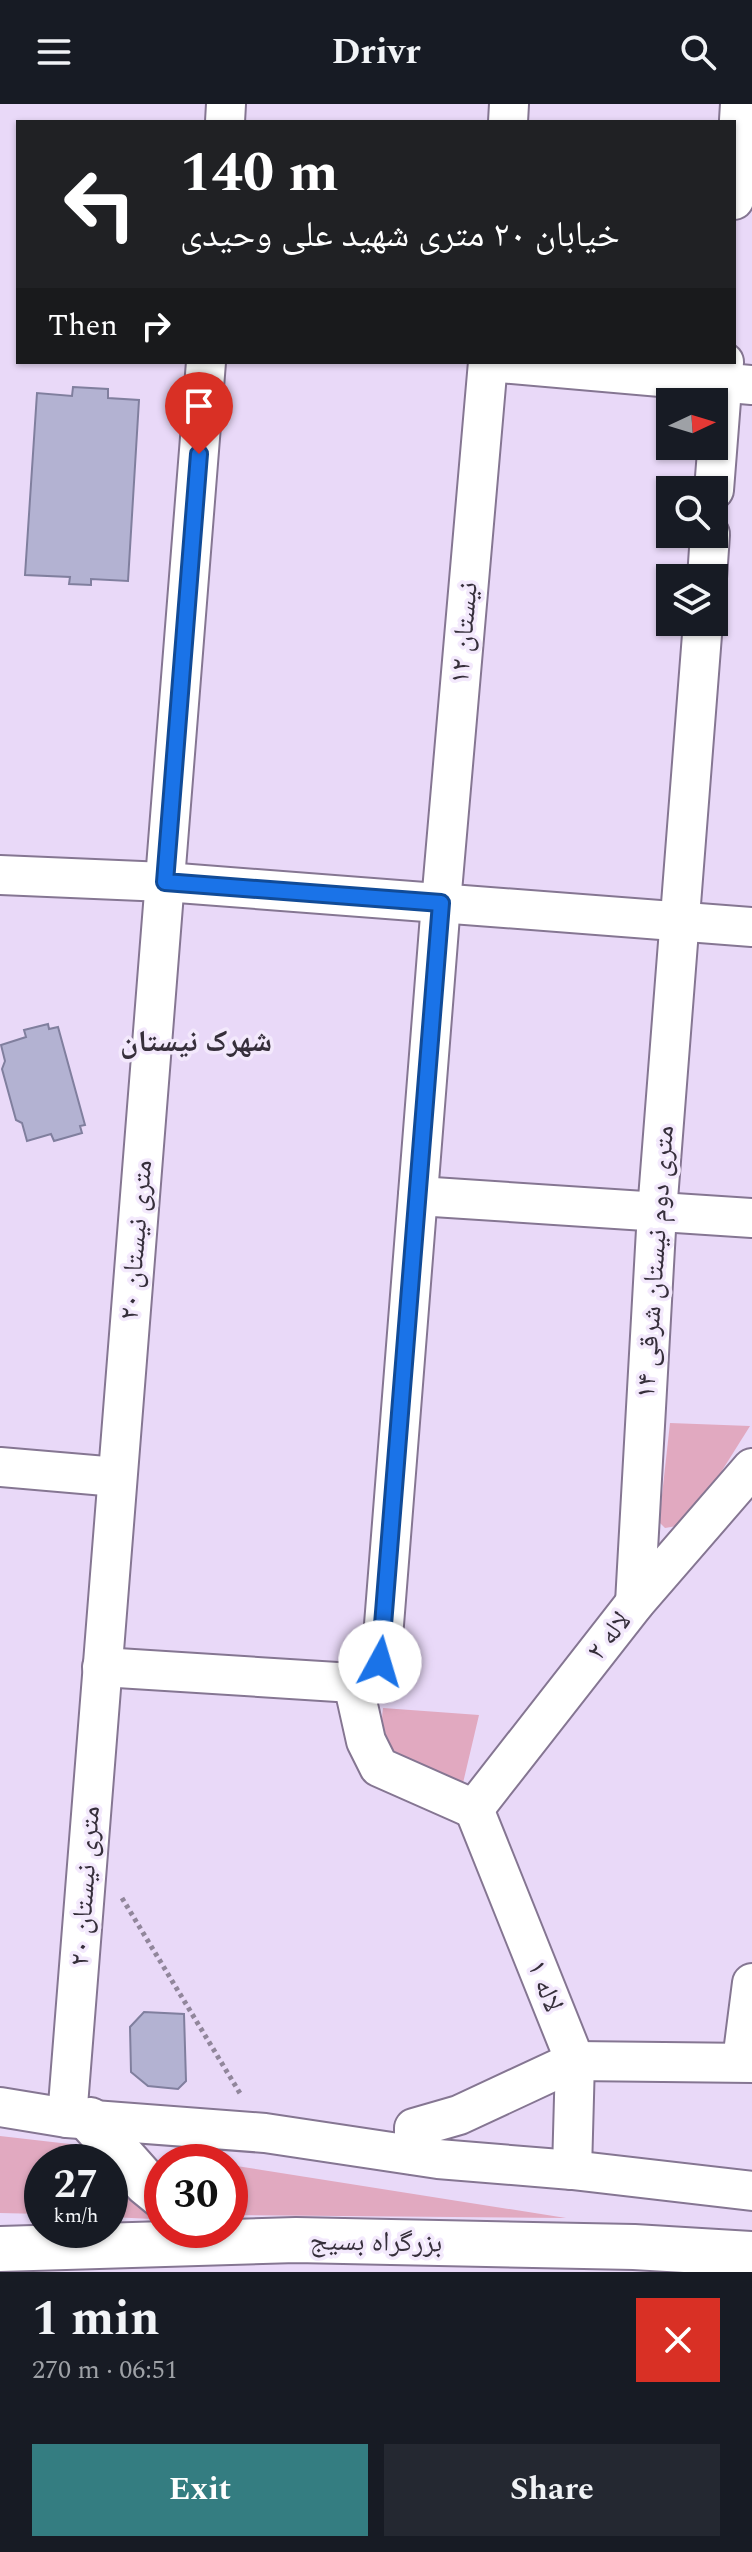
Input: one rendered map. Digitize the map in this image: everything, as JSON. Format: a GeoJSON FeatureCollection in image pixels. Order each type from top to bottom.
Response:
{"type":"FeatureCollection","features":[{"type":"Feature","properties":{"kind":"highway"},"geometry":{"type":"LineString","coordinates":[[78,2119],[144,2181]]}},
{"type":"Feature","properties":{"kind":"highway","name":"بزرگراه بسیج"},"geometry":{"type":"LineString","coordinates":[[248,2238],[634,2247],[752,2254]]}},
{"type":"Feature","properties":{"kind":"highway","name":"بزرگراه بسیج"},"geometry":{"type":"LineString","coordinates":[[0,2249],[144,2240]]}},
{"type":"Feature","properties":{"kind":"street"},"geometry":{"type":"LineString","coordinates":[[736,168],[740,104]]}},
{"type":"Feature","properties":{"kind":"street","name":"۲۰ متری نیستان"},"geometry":{"type":"LineString","coordinates":[[78,2119],[102,1667],[206,364]]}},
{"type":"Feature","properties":{"kind":"street","name":"نیستان ۱۲"},"geometry":{"type":"LineString","coordinates":[[353,1683],[373,1672],[380,1662],[382,1650],[441,903],[488,364]]}},
{"type":"Feature","properties":{"kind":"street"},"geometry":{"type":"LineString","coordinates":[[521,364],[733,377],[716,476]]}},
{"type":"Feature","properties":{"kind":"street","name":"۱۴ متری دوم نیستان شرقی"},"geometry":{"type":"LineString","coordinates":[[635,1603],[657,1212],[702,636]]}},
{"type":"Feature","properties":{"kind":"street"},"geometry":{"type":"LineString","coordinates":[[0,875],[165,882],[752,927]]}},
{"type":"Feature","properties":{"kind":"street"},"geometry":{"type":"LineString","coordinates":[[418,1196],[752,1218]]}},
{"type":"Feature","properties":{"kind":"street"},"geometry":{"type":"LineString","coordinates":[[0,1467],[117,1477]]}},
{"type":"Feature","properties":{"kind":"street","name":"لاله ۲"},"geometry":{"type":"LineString","coordinates":[[474,1809],[635,1603],[752,1468]]}},
{"type":"Feature","properties":{"kind":"street"},"geometry":{"type":"LineString","coordinates":[[102,1667],[353,1683],[366,1741],[379,1767],[474,1809]]}},
{"type":"Feature","properties":{"kind":"street","name":"لاله ۱"},"geometry":{"type":"LineString","coordinates":[[474,1809],[575,2061],[572,2170]]}},
{"type":"Feature","properties":{"kind":"street"},"geometry":{"type":"LineString","coordinates":[[414,2155],[414,2128],[459,2115],[575,2061],[747,2062],[752,1983]]}},
{"type":"Feature","properties":{"kind":"street"},"geometry":{"type":"LineString","coordinates":[[0,2107],[78,2119],[265,2133],[414,2155],[752,2191]]}},
{"type":"Feature","properties":{"kind":"path"},"geometry":{"type":"LineString","coordinates":[[120,1895],[265,2133]]}},
{"type":"Feature","properties":{"kind":"shaded area"},"geometry":{"type":"Polygon","coordinates":[[[670,1423],[750,1426],[691,1520],[683,1525],[665,1528],[659,1522],[670,1423]]]}},
{"type":"Feature","properties":{"kind":"shaded area"},"geometry":{"type":"Polygon","coordinates":[[[383,1708],[479,1715],[463,1783],[418,1768],[394,1751],[386,1740],[382,1725],[383,1708]]]}},
{"type":"Feature","properties":{"kind":"shaded area"},"geometry":{"type":"Polygon","coordinates":[[[0,2136],[70,2144],[24,2144],[24,2214],[0,2213],[0,2136]]]}},
{"type":"Feature","properties":{"kind":"shaded area"},"geometry":{"type":"Polygon","coordinates":[[[248,2168],[566,2218],[248,2215],[248,2168]]]}},
{"type":"Feature","properties":{"kind":"shaded area"},"geometry":{"type":"Polygon","coordinates":[[[128,2196],[144,2211],[144,2219],[128,2218],[128,2196]]]}},
{"type":"Feature","properties":{"kind":"building"},"geometry":{"type":"Polygon","coordinates":[[[73,387],[108,389],[108,398],[139,400],[128,581],[91,579],[91,585],[69,584],[70,577],[25,575],[37,393],[72,396],[73,387]]]}},
{"type":"Feature","properties":{"kind":"building"},"geometry":{"type":"Polygon","coordinates":[[[48,1024],[49,1029],[58,1027],[85,1125],[80,1126],[82,1133],[54,1141],[51,1134],[27,1141],[22,1123],[16,1120],[2,1069],[5,1061],[1,1045],[26,1037],[24,1030],[48,1024]]]}},
{"type":"Feature","properties":{"kind":"building"},"geometry":{"type":"Polygon","coordinates":[[[144,2012],[184,2014],[186,2081],[178,2089],[148,2086],[131,2072],[130,2027],[144,2012]]]}},
{"type":"Feature","properties":{"kind":"district","name":"شهرک نیستان"},"geometry":{"type":"Point","coordinates":[196,1042]}},
{"type":"Feature","properties":{"kind":"route"},"geometry":{"type":"LineString","coordinates":[[199,454],[165,882],[441,903],[380,1662]]}}]}
